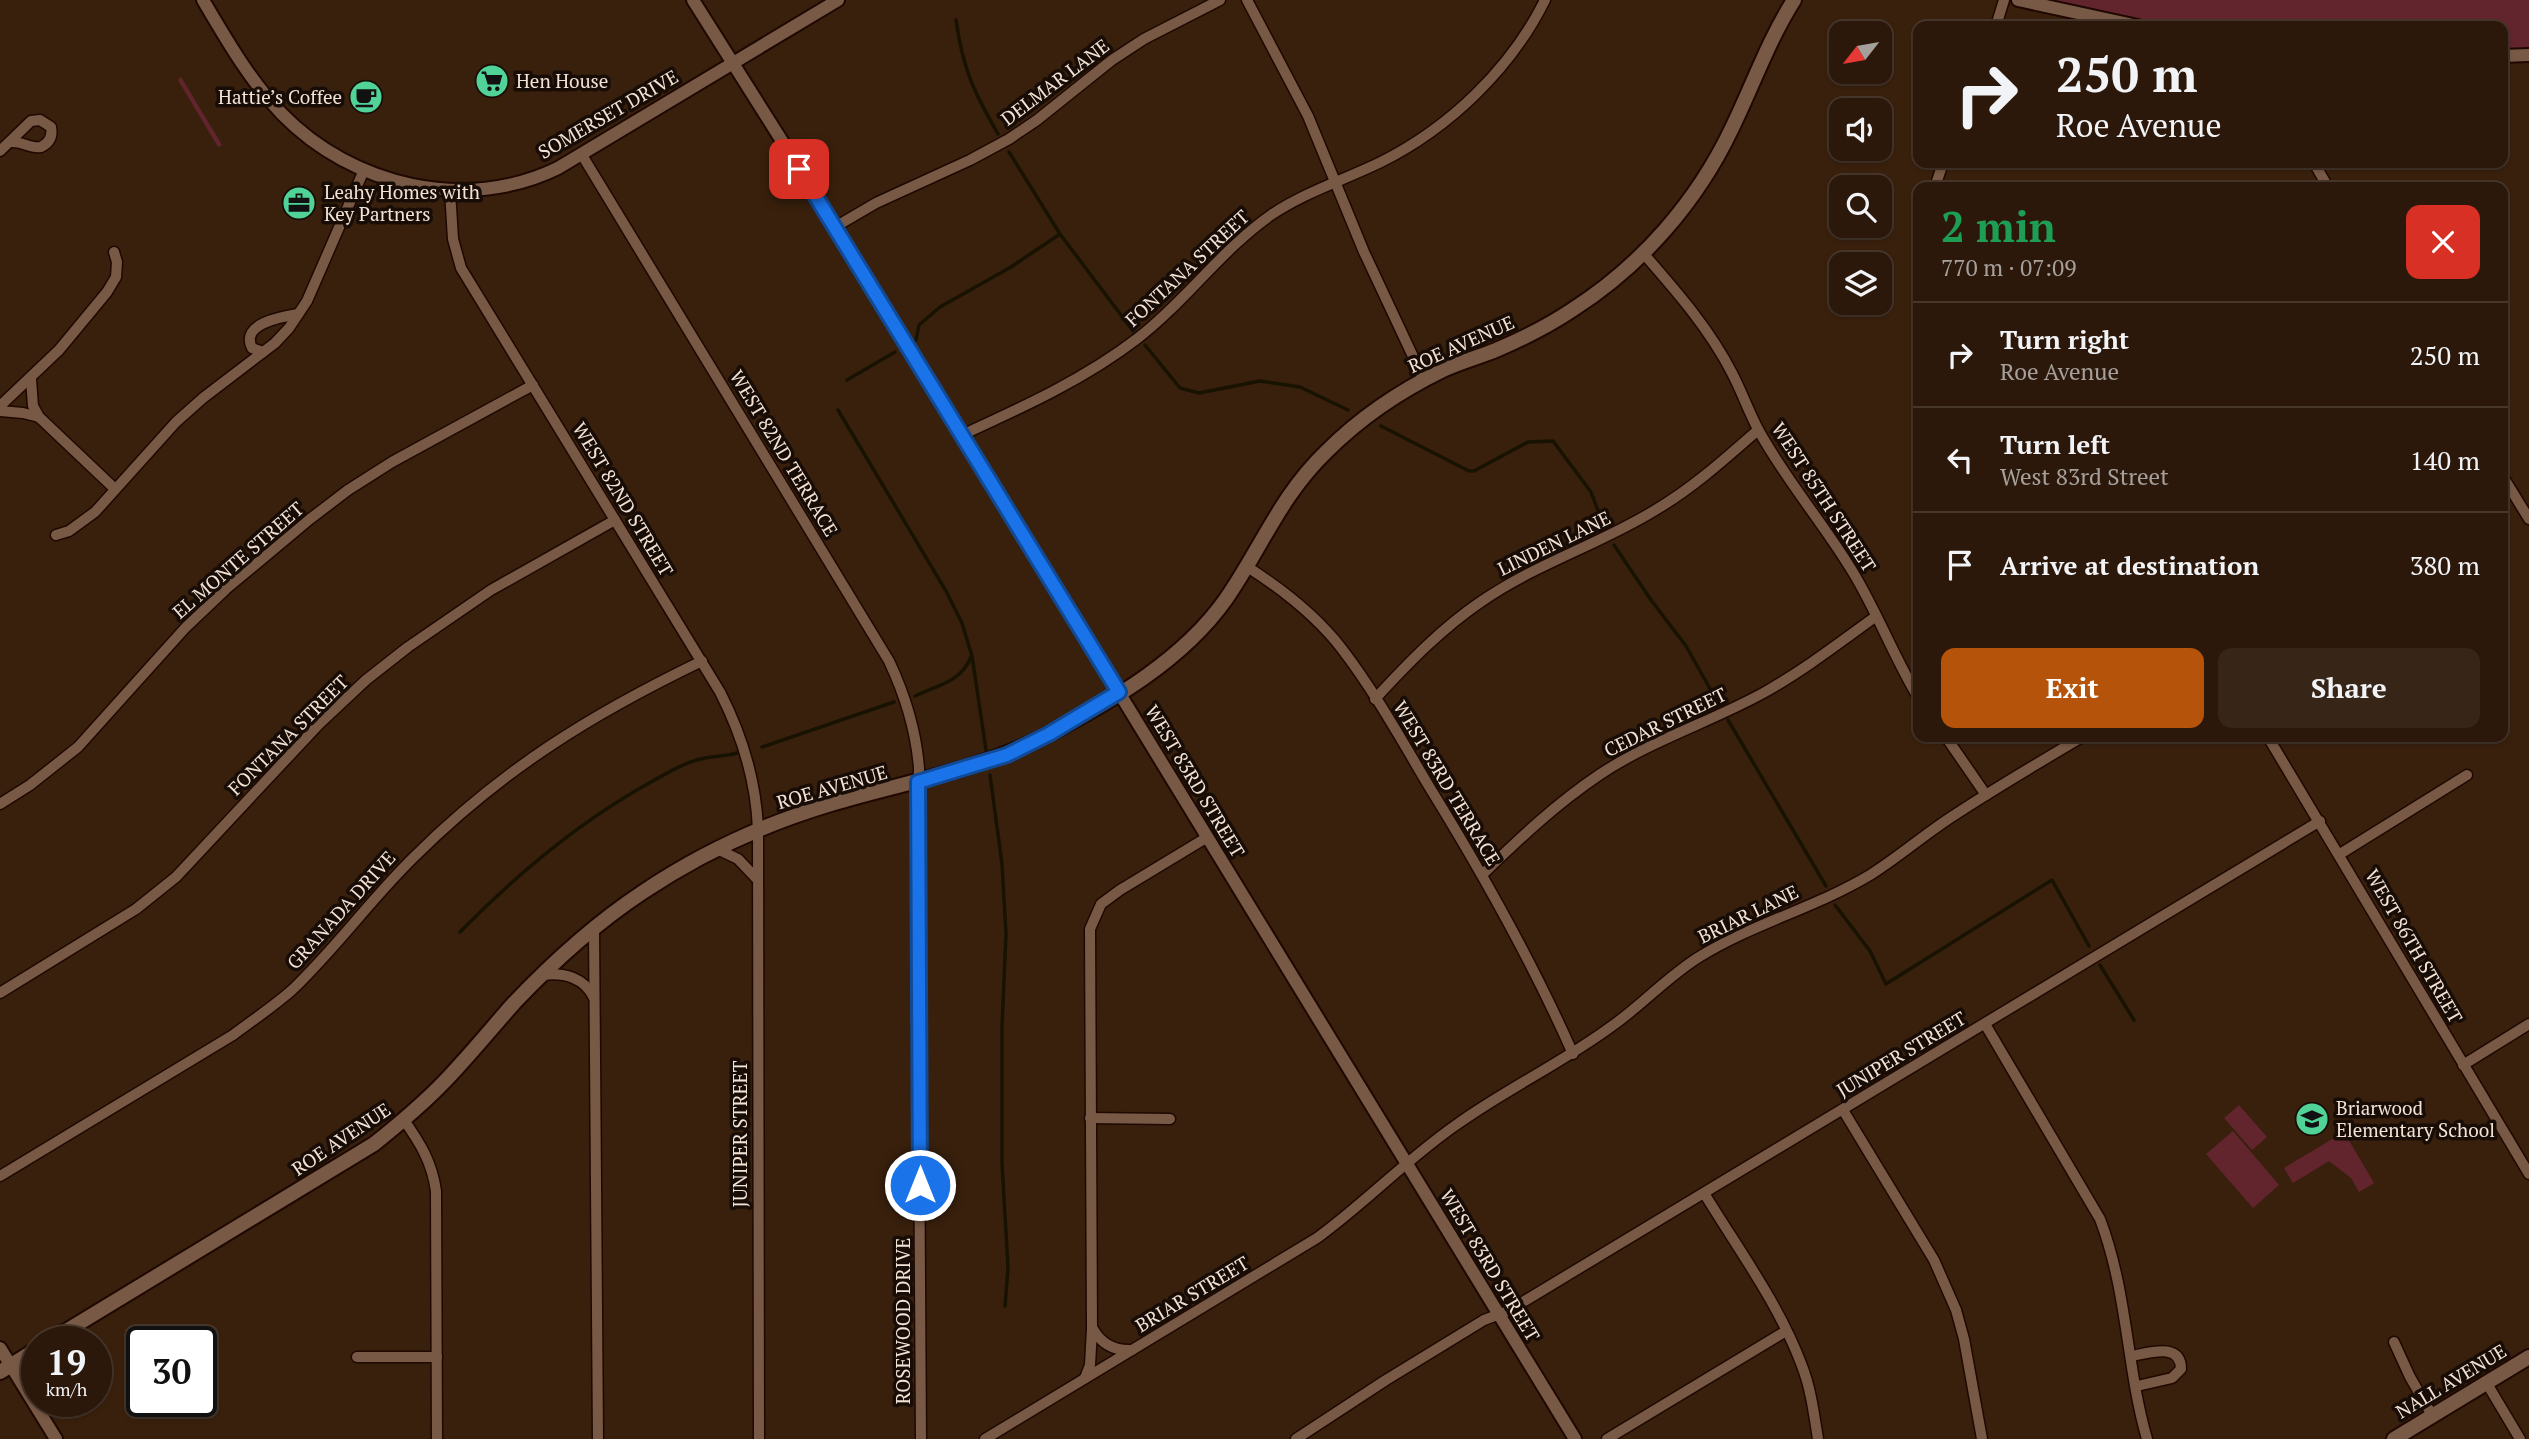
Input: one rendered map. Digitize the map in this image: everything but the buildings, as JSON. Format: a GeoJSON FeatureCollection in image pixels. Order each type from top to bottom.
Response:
{"type":"FeatureCollection","features":[{"type":"Feature","properties":{"kind":"main road","name":"ROE AVENUE"},"geometry":{"type":"LineString","coordinates":[[74,1326],[346,1162],[404,1120],[443,1083],[543,975],[594,929],[646,890],[717,849],[758,830],[833,803],[918,782],[1007,755],[1049,734],[1119,692],[1179,651],[1196,635],[1228,595],[1287,496],[1310,468],[1363,419],[1393,397],[1447,368],[1499,349],[1540,329],[1594,295],[1643,253],[1690,199],[1720,153],[1766,50],[1794,0]]}},
{"type":"Feature","properties":{"kind":"main road","name":"NALL AVENUE"},"geometry":{"type":"LineString","coordinates":[[2394,1439],[2529,1357]]}},
{"type":"Feature","properties":{"kind":"main road"},"geometry":{"type":"LineString","coordinates":[[5,1368],[21,1358]]}},
{"type":"Feature","properties":{"kind":"street","name":"SOMERSET DRIVE"},"geometry":{"type":"LineString","coordinates":[[202,0],[258,85],[280,112],[316,144],[364,170],[426,189],[450,191],[498,186],[549,173],[838,0]]}},
{"type":"Feature","properties":{"kind":"street","name":"WEST 83RD STREET"},"geometry":{"type":"LineString","coordinates":[[693,0],[1575,1439]]}},
{"type":"Feature","properties":{"kind":"street","name":"DELMAR LANE"},"geometry":{"type":"LineString","coordinates":[[835,228],[876,203],[996,146],[1037,120],[1112,60],[1144,39],[1220,0]]}},
{"type":"Feature","properties":{"kind":"street"},"geometry":{"type":"LineString","coordinates":[[1247,0],[1294,87],[1364,252],[1424,380]]}},
{"type":"Feature","properties":{"kind":"street","name":"FONTANA STREET"},"geometry":{"type":"LineString","coordinates":[[962,435],[1041,399],[1106,360],[1160,319],[1233,245],[1254,228],[1286,206],[1398,152],[1448,119],[1500,67],[1522,39],[1545,0]]}},
{"type":"Feature","properties":{"kind":"street"},"geometry":{"type":"LineString","coordinates":[[1998,21],[2004,0]]}},
{"type":"Feature","properties":{"kind":"street"},"geometry":{"type":"LineString","coordinates":[[2018,0],[2115,21]]}},
{"type":"Feature","properties":{"kind":"street"},"geometry":{"type":"LineString","coordinates":[[2508,56],[2529,55]]}},
{"type":"Feature","properties":{"kind":"street"},"geometry":{"type":"LineString","coordinates":[[0,151],[11,142]]}},
{"type":"Feature","properties":{"kind":"street","name":"WEST 82ND TERRACE"},"geometry":{"type":"LineString","coordinates":[[582,155],[889,661],[910,716],[918,764],[918,782]]}},
{"type":"Feature","properties":{"kind":"street"},"geometry":{"type":"LineString","coordinates":[[56,535],[80,524],[95,512],[176,422],[289,328],[319,273],[364,170]]}},
{"type":"Feature","properties":{"kind":"street","name":"WEST 82ND STREET"},"geometry":{"type":"LineString","coordinates":[[450,191],[451,227],[457,260],[731,713],[749,765],[758,830]]}},
{"type":"Feature","properties":{"kind":"street"},"geometry":{"type":"LineString","coordinates":[[0,406],[31,379],[77,330],[107,292],[116,277],[117,262],[114,252]]}},
{"type":"Feature","properties":{"kind":"street","name":"WEST 85TH STREET"},"geometry":{"type":"LineString","coordinates":[[1643,253],[1710,334],[1732,372],[1758,430],[1796,492],[1850,567],[1913,688]]}},
{"type":"Feature","properties":{"kind":"street"},"geometry":{"type":"LineString","coordinates":[[263,352],[252,348],[249,341],[253,328],[298,314]]}},
{"type":"Feature","properties":{"kind":"street"},"geometry":{"type":"LineString","coordinates":[[31,379],[33,406],[38,417],[115,489]]}},
{"type":"Feature","properties":{"kind":"street","name":"EL MONTE STREET"},"geometry":{"type":"LineString","coordinates":[[0,804],[56,766],[78,747],[186,628],[226,589],[301,526],[348,490],[392,462],[533,385]]}},
{"type":"Feature","properties":{"kind":"street"},"geometry":{"type":"LineString","coordinates":[[0,411],[38,417]]}},
{"type":"Feature","properties":{"kind":"street","name":"LINDEN LANE"},"geometry":{"type":"LineString","coordinates":[[1375,699],[1422,650],[1480,602],[1540,566],[1658,509],[1689,488],[1758,430]]}},
{"type":"Feature","properties":{"kind":"street"},"geometry":{"type":"LineString","coordinates":[[2508,485],[2529,519]]}},
{"type":"Feature","properties":{"kind":"street","name":"FONTANA STREET"},"geometry":{"type":"LineString","coordinates":[[0,993],[118,921],[176,877],[319,724],[366,680],[408,647],[491,590],[615,520]]}},
{"type":"Feature","properties":{"kind":"street","name":"WEST 83RD TERRACE"},"geometry":{"type":"LineString","coordinates":[[1246,566],[1274,584],[1318,622],[1342,649],[1483,874],[1544,990],[1573,1054]]}},
{"type":"Feature","properties":{"kind":"street","name":"CEDAR STREET"},"geometry":{"type":"LineString","coordinates":[[1483,874],[1536,823],[1600,774],[1673,734],[1764,692],[1800,671],[1875,617]]}},
{"type":"Feature","properties":{"kind":"street","name":"GRANADA DRIVE"},"geometry":{"type":"LineString","coordinates":[[0,1176],[233,1035],[267,1011],[318,964],[413,858],[521,764],[576,727],[625,699],[702,662]]}},
{"type":"Feature","properties":{"kind":"street"},"geometry":{"type":"LineString","coordinates":[[1949,742],[1986,795]]}},
{"type":"Feature","properties":{"kind":"street","name":"BRIAR LANE"},"geometry":{"type":"LineString","coordinates":[[1407,1166],[1453,1126],[1573,1054],[1615,1024],[1697,958],[1756,925],[1835,894],[1870,874],[1986,795],[2074,742]]}},
{"type":"Feature","properties":{"kind":"street","name":"WEST 86TH STREET"},"geometry":{"type":"LineString","coordinates":[[2271,742],[2529,1174]]}},
{"type":"Feature","properties":{"kind":"street"},"geometry":{"type":"LineString","coordinates":[[2340,854],[2467,775]]}},
{"type":"Feature","properties":{"kind":"street","name":"ROSEWOOD DRIVE"},"geometry":{"type":"LineString","coordinates":[[918,782],[922,1437]]}},
{"type":"Feature","properties":{"kind":"street","name":"JUNIPER STREET"},"geometry":{"type":"LineString","coordinates":[[1296,1439],[1484,1320],[1498,1315],[1843,1110],[2319,821]]}},
{"type":"Feature","properties":{"kind":"street","name":"JUNIPER STREET"},"geometry":{"type":"LineString","coordinates":[[758,830],[759,1439]]}},
{"type":"Feature","properties":{"kind":"street"},"geometry":{"type":"LineString","coordinates":[[1085,1378],[1090,1364],[1093,1329],[1090,929],[1101,904],[1206,838]]}},
{"type":"Feature","properties":{"kind":"street"},"geometry":{"type":"LineString","coordinates":[[717,849],[738,859],[757,879]]}},
{"type":"Feature","properties":{"kind":"street"},"geometry":{"type":"LineString","coordinates":[[594,929],[598,1439]]}},
{"type":"Feature","properties":{"kind":"street"},"geometry":{"type":"LineString","coordinates":[[543,975],[560,974],[581,982],[590,990],[596,1002]]}},
{"type":"Feature","properties":{"kind":"street"},"geometry":{"type":"LineString","coordinates":[[1985,1024],[2100,1219],[2120,1283],[2147,1439]]}},
{"type":"Feature","properties":{"kind":"street"},"geometry":{"type":"LineString","coordinates":[[2463,1065],[2529,1024]]}},
{"type":"Feature","properties":{"kind":"street"},"geometry":{"type":"LineString","coordinates":[[1843,1110],[1934,1260],[1956,1310],[1965,1339],[1982,1439]]}},
{"type":"Feature","properties":{"kind":"street"},"geometry":{"type":"LineString","coordinates":[[1090,1118],[1170,1119]]}},
{"type":"Feature","properties":{"kind":"street"},"geometry":{"type":"LineString","coordinates":[[404,1120],[425,1152],[435,1180],[437,1439]]}},
{"type":"Feature","properties":{"kind":"street","name":"BRIAR STREET"},"geometry":{"type":"LineString","coordinates":[[985,1439],[1317,1238],[1407,1166]]}},
{"type":"Feature","properties":{"kind":"street"},"geometry":{"type":"LineString","coordinates":[[1704,1193],[1786,1331],[1803,1368],[1811,1395],[1818,1439]]}},
{"type":"Feature","properties":{"kind":"street"},"geometry":{"type":"LineString","coordinates":[[1093,1329],[1109,1346],[1121,1351],[1133,1350]]}},
{"type":"Feature","properties":{"kind":"street"},"geometry":{"type":"LineString","coordinates":[[1607,1439],[1786,1331]]}},
{"type":"Feature","properties":{"kind":"street"},"geometry":{"type":"LineString","coordinates":[[2394,1342],[2432,1415]]}},
{"type":"Feature","properties":{"kind":"street"},"geometry":{"type":"LineString","coordinates":[[0,1348],[5,1368],[56,1439]]}},
{"type":"Feature","properties":{"kind":"street"},"geometry":{"type":"LineString","coordinates":[[2132,1356],[2165,1351],[2174,1354],[2181,1362],[2181,1369],[2172,1378],[2137,1386]]}},
{"type":"Feature","properties":{"kind":"street"},"geometry":{"type":"LineString","coordinates":[[357,1357],[437,1357]]}},
{"type":"Feature","properties":{"kind":"street"},"geometry":{"type":"LineString","coordinates":[[2486,1382],[2520,1439]]}},
{"type":"Feature","properties":{"kind":"shaded area"},"geometry":{"type":"Polygon","coordinates":[[[2036,0],[2529,0],[2529,55],[2508,56],[2508,21],[2118,21],[2036,0]]]}},
{"type":"Feature","properties":{"kind":"shaded area"},"geometry":{"type":"Polygon","coordinates":[[[181,77],[222,145],[218,147],[178,80],[181,77]]]}},
{"type":"Feature","properties":{"kind":"shaded area"},"geometry":{"type":"Polygon","coordinates":[[[2239,1105],[2267,1137],[2252,1150],[2224,1118],[2239,1105]]]}},
{"type":"Feature","properties":{"kind":"shaded area"},"geometry":{"type":"Polygon","coordinates":[[[2233,1131],[2279,1185],[2253,1208],[2206,1154],[2233,1131]]]}},
{"type":"Feature","properties":{"kind":"shaded area"},"geometry":{"type":"Polygon","coordinates":[[[2344,1132],[2374,1183],[2359,1192],[2351,1178],[2329,1161],[2293,1183],[2284,1168],[2344,1132]]]}},
{"type":"Feature","properties":{"kind":"waterway"},"geometry":{"type":"LineString","coordinates":[[956,20],[962,53],[971,80],[998,134]]}},
{"type":"Feature","properties":{"kind":"waterway"},"geometry":{"type":"LineString","coordinates":[[916,340],[919,325],[940,307],[1011,267],[1060,234],[1009,152]]}},
{"type":"Feature","properties":{"kind":"waterway"},"geometry":{"type":"LineString","coordinates":[[1060,234],[1133,331]]}},
{"type":"Feature","properties":{"kind":"waterway"},"geometry":{"type":"LineString","coordinates":[[1145,345],[1180,388],[1199,393],[1260,381],[1300,387],[1348,410]]}},
{"type":"Feature","properties":{"kind":"waterway"},"geometry":{"type":"LineString","coordinates":[[847,380],[895,352]]}},
{"type":"Feature","properties":{"kind":"waterway"},"geometry":{"type":"LineString","coordinates":[[838,410],[946,591],[962,623],[972,656],[986,750]]}},
{"type":"Feature","properties":{"kind":"waterway"},"geometry":{"type":"LineString","coordinates":[[1381,426],[1469,471],[1474,471],[1528,442],[1553,441],[1591,492],[1605,529]]}},
{"type":"Feature","properties":{"kind":"waterway"},"geometry":{"type":"LineString","coordinates":[[1614,545],[1686,646],[1717,701]]}},
{"type":"Feature","properties":{"kind":"waterway"},"geometry":{"type":"LineString","coordinates":[[915,696],[955,677],[971,657]]}},
{"type":"Feature","properties":{"kind":"waterway"},"geometry":{"type":"LineString","coordinates":[[762,747],[894,702]]}},
{"type":"Feature","properties":{"kind":"waterway"},"geometry":{"type":"LineString","coordinates":[[1728,720],[1826,886]]}},
{"type":"Feature","properties":{"kind":"waterway"},"geometry":{"type":"LineString","coordinates":[[460,932],[550,850],[625,797],[684,765],[705,758],[737,753]]}},
{"type":"Feature","properties":{"kind":"waterway"},"geometry":{"type":"LineString","coordinates":[[990,775],[1002,864],[1006,934],[1002,1026],[1002,1163],[1008,1268],[1005,1306]]}},
{"type":"Feature","properties":{"kind":"waterway"},"geometry":{"type":"LineString","coordinates":[[1835,905],[1870,951],[1886,984],[2052,880],[2089,946]]}},
{"type":"Feature","properties":{"kind":"waterway"},"geometry":{"type":"LineString","coordinates":[[2100,965],[2134,1020]]}},
{"type":"Feature","properties":{"kind":"place","name":"Hen House"},"geometry":{"type":"Point","coordinates":[492,81]}},
{"type":"Feature","properties":{"kind":"place","name":"Hattie’s Coffee"},"geometry":{"type":"Point","coordinates":[366,97]}},
{"type":"Feature","properties":{"kind":"place","name":"Leahy Homes with Key Partners"},"geometry":{"type":"Point","coordinates":[299,203]}},
{"type":"Feature","properties":{"kind":"place","name":"Briarwood Elementary School"},"geometry":{"type":"Point","coordinates":[2312,1119]}},
{"type":"Feature","properties":{"kind":"route"},"geometry":{"type":"LineString","coordinates":[[799,169],[1119,692],[1049,734],[1007,755],[918,782],[920,1185]]}}]}
